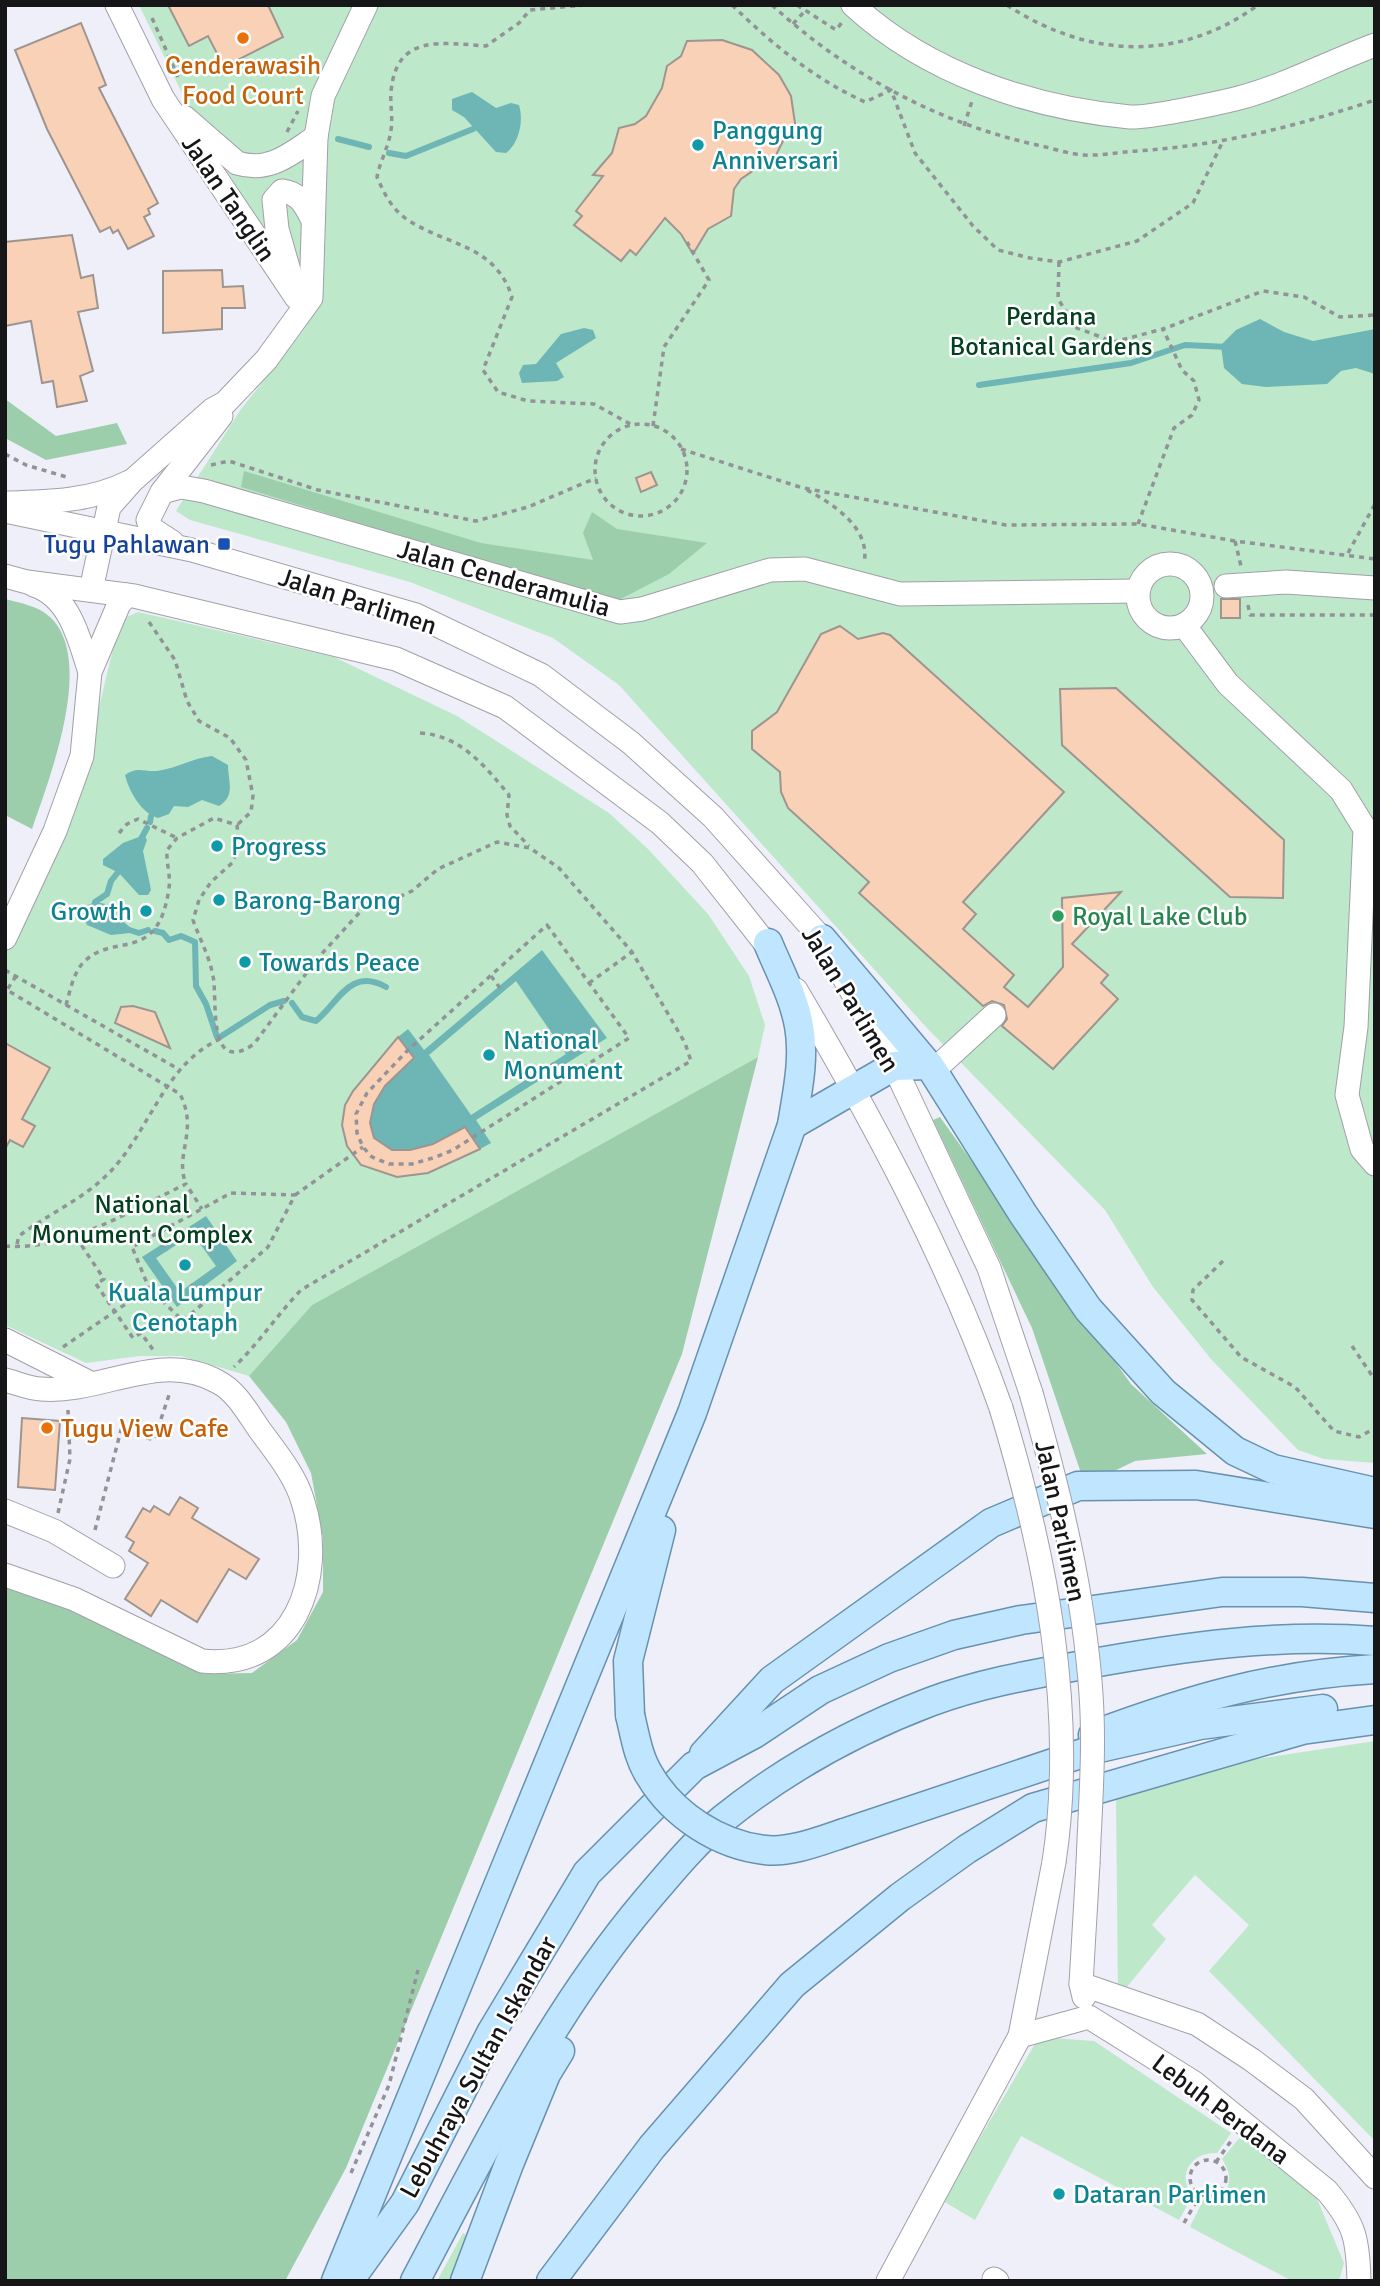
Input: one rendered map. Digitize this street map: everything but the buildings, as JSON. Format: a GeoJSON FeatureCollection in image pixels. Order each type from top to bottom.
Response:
{"type":"FeatureCollection","features":[{"type":"Feature","properties":{"kind":"main road"},"geometry":{"type":"LineString","coordinates":[[822,939],[931,1068],[1023,1214],[1088,1309],[1163,1392],[1235,1451],[1273,1469],[1347,1488],[1375,1492]]}},
{"type":"Feature","properties":{"kind":"main road"},"geometry":{"type":"LineString","coordinates":[[336,2281],[692,1413],[792,1125],[799,1076],[800,1028],[791,998],[768,943]]}},
{"type":"Feature","properties":{"kind":"main road"},"geometry":{"type":"LineString","coordinates":[[792,1125],[894,1066],[931,1068]]}},
{"type":"Feature","properties":{"kind":"main road"},"geometry":{"type":"LineString","coordinates":[[692,1413],[628,1661],[630,1715],[638,1749],[649,1776],[678,1810],[719,1837],[765,1850],[809,1844],[1095,1749],[1200,1725],[1344,1707],[1375,1707]]}},
{"type":"Feature","properties":{"kind":"main road"},"geometry":{"type":"LineString","coordinates":[[694,1766],[772,1680],[991,1523],[1078,1486],[1196,1486],[1375,1514]]}},
{"type":"Feature","properties":{"kind":"main road"},"geometry":{"type":"LineString","coordinates":[[1347,1488],[1375,1486]]}},
{"type":"Feature","properties":{"kind":"main road","name":"Lebuhraya Sultan Iskandar"},"geometry":{"type":"LineString","coordinates":[[349,2281],[404,2203],[491,2033],[587,1873],[694,1766],[754,1734],[820,1690],[888,1658],[954,1634],[1021,1620],[1222,1592],[1302,1592],[1375,1598]]}},
{"type":"Feature","properties":{"kind":"main road","name":"Lebuhraya Sultan Iskandar"},"geometry":{"type":"LineString","coordinates":[[415,2281],[544,2041],[582,1982],[672,1870],[723,1819],[810,1760],[858,1733],[931,1702],[1002,1680],[1148,1654],[1277,1640],[1375,1641]]}},
{"type":"Feature","properties":{"kind":"main road"},"geometry":{"type":"LineString","coordinates":[[985,1784],[1073,1742],[1173,1705],[1247,1684],[1324,1672],[1375,1669]]}},
{"type":"Feature","properties":{"kind":"main road"},"geometry":{"type":"LineString","coordinates":[[551,2281],[652,2147],[792,1985],[900,1897],[967,1849],[1033,1808],[1302,1730],[1375,1720]]}},
{"type":"Feature","properties":{"kind":"main road"},"geometry":{"type":"LineString","coordinates":[[466,2281],[547,2074],[672,1870]]}},
{"type":"Feature","properties":{"kind":"street","name":"Jalan Tanglin"},"geometry":{"type":"LineString","coordinates":[[117,5],[172,92],[298,306]]}},
{"type":"Feature","properties":{"kind":"street"},"geometry":{"type":"LineString","coordinates":[[853,6],[886,32],[944,67],[1034,100],[1133,117],[1237,99],[1375,45]]}},
{"type":"Feature","properties":{"kind":"street"},"geometry":{"type":"LineString","coordinates":[[91,590],[109,508],[132,481],[212,410],[225,403],[266,360],[298,306],[311,298],[316,137],[323,96],[369,7]]}},
{"type":"Feature","properties":{"kind":"street","name":"Jalan Tanglin"},"geometry":{"type":"LineString","coordinates":[[172,92],[237,163],[248,166],[271,165],[316,137]]}},
{"type":"Feature","properties":{"kind":"street"},"geometry":{"type":"LineString","coordinates":[[298,306],[277,229],[274,200],[282,191],[291,192],[302,200],[313,219]]}},
{"type":"Feature","properties":{"kind":"street"},"geometry":{"type":"LineString","coordinates":[[204,491],[194,469],[221,417],[225,403]]}},
{"type":"Feature","properties":{"kind":"street"},"geometry":{"type":"LineString","coordinates":[[192,550],[168,541],[152,529],[148,520],[162,492],[200,458]]}},
{"type":"Feature","properties":{"kind":"street"},"geometry":{"type":"LineString","coordinates":[[5,503],[58,502],[114,489],[132,481]]}},
{"type":"Feature","properties":{"kind":"street","name":"Jalan Cenderamulia"},"geometry":{"type":"LineString","coordinates":[[162,492],[181,487],[204,491],[620,612],[642,609],[769,570],[804,569],[900,594],[1138,591]]}},
{"type":"Feature","properties":{"kind":"street","name":"Jalan Parlimen"},"geometry":{"type":"LineString","coordinates":[[5,510],[192,550],[416,615],[541,675],[631,743],[713,817],[822,939],[894,1066],[989,1268],[1031,1393],[1066,1525],[1091,1694],[1088,1889],[1081,1984],[1089,2017]]}},
{"type":"Feature","properties":{"kind":"street"},"geometry":{"type":"LineString","coordinates":[[1169,564],[1186,568],[1198,581],[1202,600],[1199,610],[1184,625],[1171,628],[1157,626],[1146,617],[1139,605],[1138,591],[1152,569],[1169,564]]}},
{"type":"Feature","properties":{"kind":"street"},"geometry":{"type":"LineString","coordinates":[[16,579],[44,588],[71,617],[90,672]]}},
{"type":"Feature","properties":{"kind":"street","name":"Jalan Parlimen"},"geometry":{"type":"LineString","coordinates":[[16,579],[127,595],[396,659],[505,707],[660,823],[702,863],[768,943],[853,1088],[952,1281],[1001,1408],[1024,1483],[1042,1563],[1059,1687],[1061,1818],[1045,1920],[1020,2036],[888,2281]]}},
{"type":"Feature","properties":{"kind":"street"},"geometry":{"type":"LineString","coordinates":[[1226,586],[1286,582],[1375,588]]}},
{"type":"Feature","properties":{"kind":"street"},"geometry":{"type":"LineString","coordinates":[[5,938],[55,831],[82,756],[90,672],[119,604],[127,595]]}},
{"type":"Feature","properties":{"kind":"street"},"geometry":{"type":"LineString","coordinates":[[1184,625],[1228,684],[1341,790],[1365,830],[1356,1027],[1347,1094],[1362,1149],[1375,1164]]}},
{"type":"Feature","properties":{"kind":"street"},"geometry":{"type":"LineString","coordinates":[[931,1068],[994,1015]]}},
{"type":"Feature","properties":{"kind":"street"},"geometry":{"type":"LineString","coordinates":[[952,1281],[989,1268]]}},
{"type":"Feature","properties":{"kind":"street"},"geometry":{"type":"LineString","coordinates":[[5,1340],[90,1383]]}},
{"type":"Feature","properties":{"kind":"street"},"geometry":{"type":"LineString","coordinates":[[5,1380],[41,1390],[171,1369],[219,1382],[240,1402],[279,1456],[303,1499],[310,1530],[313,1563],[310,1582],[298,1614],[275,1640],[250,1654],[223,1663],[202,1661],[74,1600],[5,1575]]}},
{"type":"Feature","properties":{"kind":"street"},"geometry":{"type":"LineString","coordinates":[[6,1514],[54,1531],[113,1566]]}},
{"type":"Feature","properties":{"kind":"street"},"geometry":{"type":"LineString","coordinates":[[1050,1887],[1088,1889]]}},
{"type":"Feature","properties":{"kind":"street"},"geometry":{"type":"LineString","coordinates":[[1081,1984],[1198,2024],[1304,2099],[1375,2177]]}},
{"type":"Feature","properties":{"kind":"street"},"geometry":{"type":"LineString","coordinates":[[1020,2036],[1089,2017]]}},
{"type":"Feature","properties":{"kind":"street","name":"Lebuh Perdana"},"geometry":{"type":"LineString","coordinates":[[1089,2017],[1193,2082],[1327,2191],[1346,2213],[1358,2239],[1359,2281]]}},
{"type":"Feature","properties":{"kind":"path"},"geometry":{"type":"LineString","coordinates":[[585,5],[529,8],[486,46],[442,41],[414,49],[398,63],[391,90],[391,132],[377,177],[387,199],[407,220],[477,251],[507,279],[512,297],[483,370],[498,392],[528,401],[594,404],[632,425]]}},
{"type":"Feature","properties":{"kind":"path"},"geometry":{"type":"LineString","coordinates":[[732,5],[770,42],[849,95],[865,102],[891,90],[915,153],[973,226],[998,250],[1059,262],[1137,241],[1193,204],[1223,141]]}},
{"type":"Feature","properties":{"kind":"path"},"geometry":{"type":"LineString","coordinates":[[797,5],[804,12],[836,30],[853,6]]}},
{"type":"Feature","properties":{"kind":"path"},"geometry":{"type":"LineString","coordinates":[[1007,5],[1038,26],[1113,48],[1184,43],[1233,24],[1258,5]]}},
{"type":"Feature","properties":{"kind":"path"},"geometry":{"type":"LineString","coordinates":[[793,24],[804,12]]}},
{"type":"Feature","properties":{"kind":"path"},"geometry":{"type":"LineString","coordinates":[[152,18],[172,92]]}},
{"type":"Feature","properties":{"kind":"path"},"geometry":{"type":"LineString","coordinates":[[284,137],[300,108]]}},
{"type":"Feature","properties":{"kind":"path"},"geometry":{"type":"LineString","coordinates":[[653,426],[664,347],[709,280],[687,242]]}},
{"type":"Feature","properties":{"kind":"path"},"geometry":{"type":"LineString","coordinates":[[1059,262],[1058,299],[1077,328],[1114,342],[1163,329],[1263,290],[1304,297],[1340,317],[1375,315]]}},
{"type":"Feature","properties":{"kind":"path"},"geometry":{"type":"LineString","coordinates":[[1138,524],[1174,428],[1192,415],[1199,400],[1194,381],[1182,370],[1163,329]]}},
{"type":"Feature","properties":{"kind":"path"},"geometry":{"type":"LineString","coordinates":[[632,425],[653,426],[674,438],[681,449],[687,477],[674,502],[662,511],[634,516],[621,512],[609,503],[596,478],[599,450],[618,430],[632,425]]}},
{"type":"Feature","properties":{"kind":"path"},"geometry":{"type":"LineString","coordinates":[[681,449],[803,488],[1006,525],[1138,524],[1294,550],[1348,553],[1375,559]]}},
{"type":"Feature","properties":{"kind":"path"},"geometry":{"type":"LineString","coordinates":[[5,454],[26,465],[74,479]]}},
{"type":"Feature","properties":{"kind":"path"},"geometry":{"type":"LineString","coordinates":[[200,458],[229,461],[318,490],[476,521],[528,507],[596,478]]}},
{"type":"Feature","properties":{"kind":"path"},"geometry":{"type":"LineString","coordinates":[[803,488],[836,509],[859,532],[866,550],[865,575],[874,587]]}},
{"type":"Feature","properties":{"kind":"path"},"geometry":{"type":"LineString","coordinates":[[1348,553],[1375,504]]}},
{"type":"Feature","properties":{"kind":"path"},"geometry":{"type":"LineString","coordinates":[[143,614],[174,660],[187,701],[199,721],[230,738],[246,760],[253,796],[251,812],[237,825]]}},
{"type":"Feature","properties":{"kind":"path"},"geometry":{"type":"LineString","coordinates":[[219,1382],[258,1344],[277,1315],[301,1290],[691,1061],[685,1043],[632,952],[559,868],[530,848],[510,826],[507,815],[509,795],[492,774],[463,746],[446,737],[420,733]]}},
{"type":"Feature","properties":{"kind":"path"},"geometry":{"type":"LineString","coordinates":[[66,1004],[83,963],[97,954],[135,944],[149,936],[162,911],[170,886],[167,850],[177,838],[214,818],[237,825]]}},
{"type":"Feature","properties":{"kind":"path"},"geometry":{"type":"LineString","coordinates":[[119,833],[127,824],[138,820],[177,838]]}},
{"type":"Feature","properties":{"kind":"path"},"geometry":{"type":"LineString","coordinates":[[237,825],[239,847],[232,863],[211,882],[199,900],[193,920],[207,947],[217,996],[214,1014],[220,1040],[226,1050],[233,1053],[241,1053],[254,1044],[316,960],[372,903],[388,902],[412,891],[438,869],[497,842],[530,848]]}},
{"type":"Feature","properties":{"kind":"path"},"geometry":{"type":"LineString","coordinates":[[547,925],[589,983],[629,1038],[453,1150],[412,1164],[389,1164],[372,1157],[363,1147],[357,1133],[356,1114],[367,1093],[408,1050],[547,925]]}},
{"type":"Feature","properties":{"kind":"path"},"geometry":{"type":"LineString","coordinates":[[589,983],[632,952]]}},
{"type":"Feature","properties":{"kind":"path"},"geometry":{"type":"LineString","coordinates":[[5,970],[180,1070]]}},
{"type":"Feature","properties":{"kind":"path"},"geometry":{"type":"LineString","coordinates":[[16,976],[7,990],[169,1084],[180,1094],[188,1115],[188,1141],[182,1161],[186,1184],[202,1209]]}},
{"type":"Feature","properties":{"kind":"path"},"geometry":{"type":"LineString","coordinates":[[491,976],[503,992]]}},
{"type":"Feature","properties":{"kind":"path"},"geometry":{"type":"LineString","coordinates":[[16,1244],[19,1236],[71,1203],[108,1174],[131,1147],[180,1070],[198,1050],[220,1040]]}},
{"type":"Feature","properties":{"kind":"path"},"geometry":{"type":"LineString","coordinates":[[552,1063],[564,1079]]}},
{"type":"Feature","properties":{"kind":"path"},"geometry":{"type":"LineString","coordinates":[[295,1195],[231,1193],[132,1247],[149,1288],[183,1321],[268,1247],[295,1195],[363,1147]]}},
{"type":"Feature","properties":{"kind":"path"},"geometry":{"type":"LineString","coordinates":[[5,1246],[48,1244],[75,1237],[186,1184]]}},
{"type":"Feature","properties":{"kind":"path"},"geometry":{"type":"LineString","coordinates":[[156,1234],[167,1251]]}},
{"type":"Feature","properties":{"kind":"path"},"geometry":{"type":"LineString","coordinates":[[75,1237],[104,1279],[96,1284],[133,1338],[141,1333],[171,1369],[154,1440],[121,1430],[88,1551]]}},
{"type":"Feature","properties":{"kind":"path"},"geometry":{"type":"LineString","coordinates":[[1223,1261],[1193,1290],[1192,1300],[1241,1357],[1294,1387],[1334,1432],[1359,1437],[1375,1427]]}},
{"type":"Feature","properties":{"kind":"path"},"geometry":{"type":"LineString","coordinates":[[191,1284],[204,1303]]}},
{"type":"Feature","properties":{"kind":"path"},"geometry":{"type":"LineString","coordinates":[[44,1360],[149,1288]]}},
{"type":"Feature","properties":{"kind":"path"},"geometry":{"type":"LineString","coordinates":[[1352,1346],[1375,1380]]}},
{"type":"Feature","properties":{"kind":"path"},"geometry":{"type":"LineString","coordinates":[[54,1531],[70,1459],[67,1387]]}},
{"type":"Feature","properties":{"kind":"path"},"geometry":{"type":"LineString","coordinates":[[351,2174],[389,2085],[418,1970]]}},
{"type":"Feature","properties":{"kind":"path"},"geometry":{"type":"LineString","coordinates":[[1216,2162],[1244,2123]]}},
{"type":"Feature","properties":{"kind":"path"},"geometry":{"type":"LineString","coordinates":[[1204,2160],[1216,2162],[1225,2171],[1222,2190],[1212,2196],[1200,2195],[1192,2187],[1191,2171],[1204,2160]]}},
{"type":"Feature","properties":{"kind":"path"},"geometry":{"type":"LineString","coordinates":[[1184,2223],[1200,2195]]}},
{"type":"Feature","properties":{"kind":"green space","name":"Perdana Botanical Gardens"},"geometry":{"type":"Polygon","coordinates":[[[139,5],[1375,5],[1375,1463],[1324,1459],[1298,1450],[1211,1359],[1153,1287],[1105,1210],[926,1027],[619,685],[553,638],[410,582],[190,520],[176,511],[241,409],[303,331],[316,304],[251,212],[180,89],[139,5]]]}},
{"type":"Feature","properties":{"kind":"green space"},"geometry":{"type":"Polygon","coordinates":[[[5,399],[56,436],[117,423],[127,444],[46,460],[5,438],[5,399]]]}},
{"type":"Feature","properties":{"kind":"green space"},"geometry":{"type":"Polygon","coordinates":[[[244,471],[481,543],[593,560],[583,533],[592,512],[617,529],[707,543],[669,574],[615,602],[241,487],[244,471]]]}},
{"type":"Feature","properties":{"kind":"green space"},"geometry":{"type":"Polygon","coordinates":[[[5,599],[35,608],[50,617],[63,636],[69,661],[65,720],[32,829],[5,815],[5,599]]]}},
{"type":"Feature","properties":{"kind":"green space","name":"National Monument Complex"},"geometry":{"type":"Polygon","coordinates":[[[138,612],[334,657],[457,716],[609,813],[648,849],[708,914],[749,976],[765,1025],[758,1057],[312,1305],[249,1376],[181,1356],[140,1356],[86,1363],[5,1325],[5,953],[61,834],[87,757],[120,620],[138,612]]]}},
{"type":"Feature","properties":{"kind":"green space"},"geometry":{"type":"Polygon","coordinates":[[[758,1057],[682,1354],[346,2168],[285,2281],[5,2281],[5,1583],[84,1615],[204,1674],[252,1673],[297,1640],[323,1592],[323,1538],[311,1473],[286,1422],[249,1376],[312,1305],[758,1057]]]}},
{"type":"Feature","properties":{"kind":"green space"},"geometry":{"type":"Polygon","coordinates":[[[940,1117],[1131,1384],[1207,1454],[1135,1461],[1085,1485],[1032,1328],[933,1120],[940,1117]]]}},
{"type":"Feature","properties":{"kind":"green space"},"geometry":{"type":"Polygon","coordinates":[[[1375,1741],[1375,2141],[1209,1971],[1249,1925],[1195,1875],[1152,1925],[1166,1939],[1118,1998],[1116,1792],[1257,1759],[1375,1741]]]}},
{"type":"Feature","properties":{"kind":"green space"},"geometry":{"type":"Polygon","coordinates":[[[1052,2038],[1094,2041],[1231,2133],[1217,2153],[1201,2156],[1189,2166],[1186,2180],[1193,2195],[1179,2220],[1021,2136],[975,2220],[943,2201],[1036,2042],[1052,2038]]]}},
{"type":"Feature","properties":{"kind":"green space"},"geometry":{"type":"Polygon","coordinates":[[[1241,2136],[1317,2199],[1344,2263],[1339,2281],[1292,2281],[1190,2227],[1203,2200],[1215,2201],[1228,2187],[1228,2171],[1222,2159],[1241,2136]]]}},
{"type":"Feature","properties":{"kind":"green space"},"geometry":{"type":"Polygon","coordinates":[[[463,2233],[470,2237],[450,2281],[437,2281],[463,2233]]]}},
{"type":"Feature","properties":{"kind":"water"},"geometry":{"type":"Polygon","coordinates":[[[472,92],[496,108],[511,103],[519,105],[519,131],[514,144],[506,153],[496,152],[464,117],[452,110],[452,99],[472,92]]]}},
{"type":"Feature","properties":{"kind":"water"},"geometry":{"type":"Polygon","coordinates":[[[1260,319],[1284,332],[1313,341],[1375,329],[1375,374],[1356,368],[1341,371],[1327,384],[1266,387],[1242,384],[1224,368],[1221,345],[1236,330],[1260,319]]]}},
{"type":"Feature","properties":{"kind":"water"},"geometry":{"type":"Polygon","coordinates":[[[584,328],[593,330],[596,338],[556,363],[564,377],[557,381],[522,383],[519,373],[523,365],[536,364],[561,334],[584,328]]]}},
{"type":"Feature","properties":{"kind":"water"},"geometry":{"type":"Polygon","coordinates":[[[212,756],[228,765],[229,793],[219,806],[202,800],[188,807],[174,806],[169,814],[158,818],[146,811],[137,801],[125,775],[137,770],[164,770],[212,756]]]}},
{"type":"Feature","properties":{"kind":"water"},"geometry":{"type":"Polygon","coordinates":[[[144,835],[147,840],[143,851],[151,890],[148,895],[139,895],[119,873],[103,865],[103,859],[123,843],[144,835]]]}},
{"type":"Feature","properties":{"kind":"water"},"geometry":{"type":"Polygon","coordinates":[[[95,902],[116,906],[119,918],[131,928],[130,933],[111,935],[87,925],[82,914],[88,905],[95,902]]]}},
{"type":"Feature","properties":{"kind":"water"},"geometry":{"type":"Polygon","coordinates":[[[542,950],[607,1038],[476,1120],[491,1143],[480,1149],[465,1127],[431,1145],[404,1152],[391,1151],[381,1146],[373,1135],[371,1119],[374,1103],[386,1084],[414,1058],[398,1037],[408,1029],[424,1050],[542,950]],[[516,981],[429,1055],[471,1115],[566,1054],[516,981]]]}},
{"type":"Feature","properties":{"kind":"water"},"geometry":{"type":"Polygon","coordinates":[[[206,1216],[237,1261],[177,1307],[142,1257],[206,1216]],[[193,1234],[156,1258],[180,1292],[216,1266],[193,1234]]]}},
{"type":"Feature","properties":{"kind":"waterway"},"geometry":{"type":"LineString","coordinates":[[389,153],[406,156],[473,129]]}},
{"type":"Feature","properties":{"kind":"waterway"},"geometry":{"type":"LineString","coordinates":[[338,139],[369,147]]}},
{"type":"Feature","properties":{"kind":"waterway"},"geometry":{"type":"LineString","coordinates":[[979,385],[1131,363],[1185,345],[1228,347]]}},
{"type":"Feature","properties":{"kind":"waterway"},"geometry":{"type":"LineString","coordinates":[[150,822],[151,816]]}},
{"type":"Feature","properties":{"kind":"waterway"},"geometry":{"type":"LineString","coordinates":[[141,839],[147,828]]}},
{"type":"Feature","properties":{"kind":"waterway"},"geometry":{"type":"LineString","coordinates":[[94,909],[95,902],[107,894],[111,881],[123,866]]}},
{"type":"Feature","properties":{"kind":"waterway"},"geometry":{"type":"LineString","coordinates":[[126,929],[139,933],[148,930]]}},
{"type":"Feature","properties":{"kind":"waterway"},"geometry":{"type":"LineString","coordinates":[[155,931],[163,933],[169,940],[181,936],[195,942],[196,986],[206,1004],[217,1037]]}},
{"type":"Feature","properties":{"kind":"waterway"},"geometry":{"type":"LineString","coordinates":[[292,1003],[302,1017],[316,1021],[354,984],[374,982],[386,987]]}},
{"type":"Feature","properties":{"kind":"waterway"},"geometry":{"type":"LineString","coordinates":[[220,1037],[270,1005],[284,1001]]}},
{"type":"Feature","properties":{"kind":"place","name":"Cenderawasih Food Court"},"geometry":{"type":"Point","coordinates":[243,38]}},
{"type":"Feature","properties":{"kind":"place","name":"Panggung Anniversari"},"geometry":{"type":"Point","coordinates":[698,145]}},
{"type":"Feature","properties":{"kind":"place","name":"Tugu Pahlawan"},"geometry":{"type":"Point","coordinates":[224,544]}},
{"type":"Feature","properties":{"kind":"place","name":"Progress"},"geometry":{"type":"Point","coordinates":[217,846]}},
{"type":"Feature","properties":{"kind":"place","name":"Barong-Barong"},"geometry":{"type":"Point","coordinates":[219,900]}},
{"type":"Feature","properties":{"kind":"place","name":"Growth"},"geometry":{"type":"Point","coordinates":[146,911]}},
{"type":"Feature","properties":{"kind":"place","name":"Royal Lake Club"},"geometry":{"type":"Point","coordinates":[1058,916]}},
{"type":"Feature","properties":{"kind":"place","name":"Towards Peace"},"geometry":{"type":"Point","coordinates":[245,962]}},
{"type":"Feature","properties":{"kind":"place","name":"National Monument"},"geometry":{"type":"Point","coordinates":[489,1055]}},
{"type":"Feature","properties":{"kind":"place","name":"Kuala Lumpur Cenotaph"},"geometry":{"type":"Point","coordinates":[185,1265]}},
{"type":"Feature","properties":{"kind":"place","name":"Tugu View Cafe"},"geometry":{"type":"Point","coordinates":[47,1428]}},
{"type":"Feature","properties":{"kind":"place","name":"Dataran Parlimen"},"geometry":{"type":"Point","coordinates":[1059,2194]}}]}
